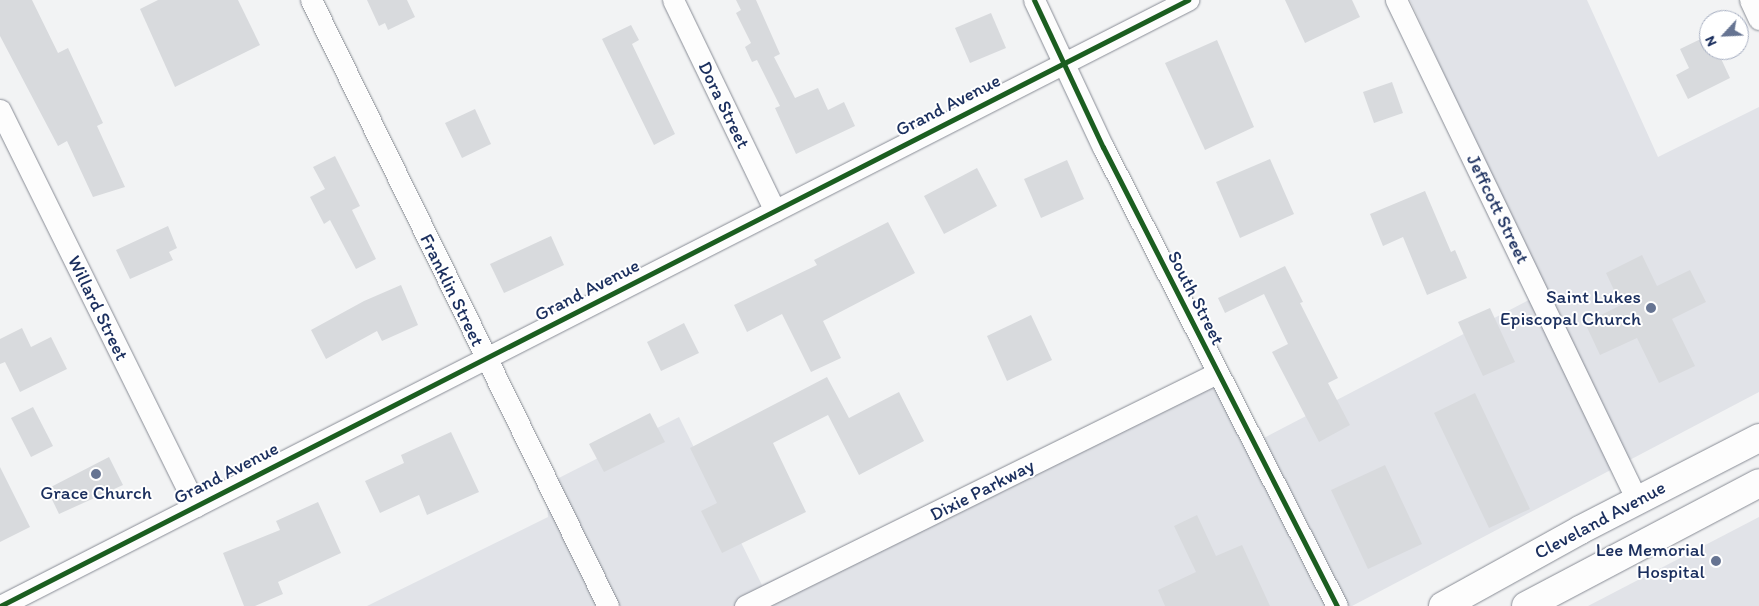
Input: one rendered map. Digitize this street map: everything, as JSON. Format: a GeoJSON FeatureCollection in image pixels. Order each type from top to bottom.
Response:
{"type":"FeatureCollection","features":[{"type":"Feature","properties":{"kind":"main road","name":"Cleveland Avenue"},"geometry":{"type":"LineString","coordinates":[[1443,606],[1637,500],[1759,438]]}},
{"type":"Feature","properties":{"kind":"main road"},"geometry":{"type":"LineString","coordinates":[[1526,606],[1759,483]]}},
{"type":"Feature","properties":{"kind":"street","name":"Franklin Street"},"geometry":{"type":"LineString","coordinates":[[311,0],[608,606]]}},
{"type":"Feature","properties":{"kind":"street","name":"Dora Street"},"geometry":{"type":"LineString","coordinates":[[672,0],[775,211]]}},
{"type":"Feature","properties":{"kind":"street","name":"South Street"},"geometry":{"type":"LineString","coordinates":[[1034,0],[1063,64],[1217,373],[1337,606]]}},
{"type":"Feature","properties":{"kind":"street","name":"Grand Avenue"},"geometry":{"type":"LineString","coordinates":[[0,606],[1188,0]]}},
{"type":"Feature","properties":{"kind":"street","name":"Jeffcott Street"},"geometry":{"type":"LineString","coordinates":[[1396,0],[1637,500]]}},
{"type":"Feature","properties":{"kind":"street"},"geometry":{"type":"LineString","coordinates":[[1750,0],[1759,19]]}},
{"type":"Feature","properties":{"kind":"street","name":"Willard Street"},"geometry":{"type":"LineString","coordinates":[[0,110],[196,506]]}},
{"type":"Feature","properties":{"kind":"street","name":"Dixie Parkway"},"geometry":{"type":"LineString","coordinates":[[745,606],[1217,373]]}},
{"type":"Feature","properties":{"kind":"shaded area"},"geometry":{"type":"Polygon","coordinates":[[[1410,0],[1587,0],[1658,157],[1759,107],[1759,392],[1352,606],[367,606],[548,517],[545,485],[679,417],[762,585],[1222,367],[1258,441],[1544,292],[1410,0]]]}},
{"type":"Feature","properties":{"kind":"shaded area","name":"Lee Memorial Hospital"},"geometry":{"type":"Polygon","coordinates":[[[1759,517],[1759,606],[1588,606],[1759,517]]]}},
{"type":"Feature","properties":{"kind":"building"},"geometry":{"type":"Polygon","coordinates":[[[0,0],[32,0],[58,53],[68,48],[103,123],[97,126],[125,187],[93,197],[67,141],[58,146],[0,36],[0,0]]]}},
{"type":"Feature","properties":{"kind":"building"},"geometry":{"type":"Polygon","coordinates":[[[158,0],[238,0],[260,45],[175,87],[140,9],[158,0]]]}},
{"type":"Feature","properties":{"kind":"building"},"geometry":{"type":"Polygon","coordinates":[[[367,0],[407,0],[415,17],[388,30],[385,23],[379,26],[367,0]]]}},
{"type":"Feature","properties":{"kind":"building"},"geometry":{"type":"Polygon","coordinates":[[[736,0],[756,0],[780,54],[774,57],[795,98],[818,88],[828,110],[844,102],[855,126],[796,154],[775,108],[780,106],[757,60],[752,62],[745,47],[751,43],[736,13],[741,10],[736,0]]]}},
{"type":"Feature","properties":{"kind":"building"},"geometry":{"type":"Polygon","coordinates":[[[1285,0],[1352,0],[1360,17],[1305,43],[1285,0]]]}},
{"type":"Feature","properties":{"kind":"building"},"geometry":{"type":"Polygon","coordinates":[[[991,13],[1006,48],[970,63],[955,28],[991,13]]]}},
{"type":"Feature","properties":{"kind":"building"},"geometry":{"type":"Polygon","coordinates":[[[631,25],[639,40],[632,44],[675,134],[654,145],[602,39],[631,25]]]}},
{"type":"Feature","properties":{"kind":"building"},"geometry":{"type":"Polygon","coordinates":[[[1217,40],[1254,127],[1205,150],[1165,63],[1217,40]]]}},
{"type":"Feature","properties":{"kind":"building"},"geometry":{"type":"Polygon","coordinates":[[[1699,40],[1699,60],[1722,60],[1730,78],[1688,99],[1676,75],[1689,68],[1680,49],[1699,40]]]}},
{"type":"Feature","properties":{"kind":"building"},"geometry":{"type":"Polygon","coordinates":[[[1392,82],[1403,113],[1374,123],[1363,92],[1392,82]]]}},
{"type":"Feature","properties":{"kind":"building"},"geometry":{"type":"Polygon","coordinates":[[[475,109],[491,144],[462,158],[445,123],[475,109]]]}},
{"type":"Feature","properties":{"kind":"building"},"geometry":{"type":"Polygon","coordinates":[[[335,156],[360,206],[352,210],[376,259],[356,269],[330,220],[324,224],[310,197],[325,189],[313,167],[335,156]]]}},
{"type":"Feature","properties":{"kind":"building"},"geometry":{"type":"Polygon","coordinates":[[[1270,159],[1294,214],[1240,238],[1216,182],[1270,159]]]}},
{"type":"Feature","properties":{"kind":"building"},"geometry":{"type":"Polygon","coordinates":[[[1067,160],[1084,199],[1041,218],[1024,179],[1067,160]]]}},
{"type":"Feature","properties":{"kind":"building"},"geometry":{"type":"Polygon","coordinates":[[[977,168],[997,206],[944,234],[924,196],[977,168]]]}},
{"type":"Feature","properties":{"kind":"building"},"geometry":{"type":"Polygon","coordinates":[[[1425,191],[1451,252],[1455,250],[1467,278],[1427,295],[1403,237],[1383,246],[1370,214],[1425,191]]]}},
{"type":"Feature","properties":{"kind":"building"},"geometry":{"type":"Polygon","coordinates":[[[888,222],[915,273],[823,321],[841,358],[811,372],[782,314],[747,332],[734,305],[817,265],[814,260],[888,222]]]}},
{"type":"Feature","properties":{"kind":"building"},"geometry":{"type":"Polygon","coordinates":[[[168,226],[177,248],[169,252],[173,260],[130,279],[116,250],[168,226]]]}},
{"type":"Feature","properties":{"kind":"building"},"geometry":{"type":"Polygon","coordinates":[[[551,236],[564,265],[504,293],[490,264],[551,236]]]}},
{"type":"Feature","properties":{"kind":"building"},"geometry":{"type":"Polygon","coordinates":[[[1642,255],[1657,286],[1690,270],[1706,302],[1672,319],[1695,366],[1659,383],[1637,338],[1600,355],[1585,323],[1621,305],[1606,273],[1642,255]]]}},
{"type":"Feature","properties":{"kind":"building"},"geometry":{"type":"Polygon","coordinates":[[[1285,266],[1303,302],[1300,303],[1338,378],[1328,383],[1350,425],[1319,442],[1272,352],[1288,344],[1264,294],[1225,313],[1218,298],[1285,266]]]}},
{"type":"Feature","properties":{"kind":"building"},"geometry":{"type":"Polygon","coordinates":[[[401,285],[418,325],[382,341],[377,331],[326,359],[311,330],[364,301],[401,285]]]}},
{"type":"Feature","properties":{"kind":"building"},"geometry":{"type":"Polygon","coordinates":[[[1490,308],[1515,362],[1483,376],[1458,322],[1490,308]]]}},
{"type":"Feature","properties":{"kind":"building"},"geometry":{"type":"Polygon","coordinates":[[[1031,315],[1052,360],[1007,381],[987,336],[1031,315]]]}},
{"type":"Feature","properties":{"kind":"building"},"geometry":{"type":"Polygon","coordinates":[[[684,323],[699,353],[661,371],[647,342],[684,323]]]}},
{"type":"Feature","properties":{"kind":"building"},"geometry":{"type":"Polygon","coordinates":[[[22,328],[31,347],[51,337],[67,369],[20,392],[5,362],[0,364],[0,339],[22,328]]]}},
{"type":"Feature","properties":{"kind":"building"},"geometry":{"type":"Polygon","coordinates":[[[827,377],[849,418],[899,392],[924,441],[859,475],[828,415],[773,443],[806,512],[722,553],[701,511],[717,503],[690,448],[827,377]]]}},
{"type":"Feature","properties":{"kind":"building"},"geometry":{"type":"Polygon","coordinates":[[[1475,393],[1530,509],[1489,528],[1434,413],[1475,393]]]}},
{"type":"Feature","properties":{"kind":"building"},"geometry":{"type":"Polygon","coordinates":[[[33,407],[53,446],[31,457],[11,418],[33,407]]]}},
{"type":"Feature","properties":{"kind":"building"},"geometry":{"type":"Polygon","coordinates":[[[650,413],[665,442],[604,472],[589,444],[650,413]]]}},
{"type":"Feature","properties":{"kind":"building"},"geometry":{"type":"Polygon","coordinates":[[[451,432],[479,492],[427,515],[419,495],[380,513],[365,481],[404,463],[401,455],[451,432]]]}},
{"type":"Feature","properties":{"kind":"building"},"geometry":{"type":"Polygon","coordinates":[[[109,457],[123,485],[59,514],[47,489],[109,457]]]}},
{"type":"Feature","properties":{"kind":"building"},"geometry":{"type":"Polygon","coordinates":[[[1385,465],[1422,544],[1368,569],[1331,490],[1385,465]]]}},
{"type":"Feature","properties":{"kind":"building"},"geometry":{"type":"Polygon","coordinates":[[[0,467],[30,527],[0,542],[0,467]]]}},
{"type":"Feature","properties":{"kind":"building"},"geometry":{"type":"Polygon","coordinates":[[[318,502],[341,553],[278,582],[283,594],[255,606],[244,606],[223,553],[280,530],[276,521],[318,502]]]}},
{"type":"Feature","properties":{"kind":"building"},"geometry":{"type":"Polygon","coordinates":[[[1197,515],[1216,556],[1242,545],[1270,606],[1165,606],[1158,590],[1196,572],[1174,526],[1197,515]]]}},
{"type":"Feature","properties":{"kind":"cycle path"},"geometry":{"type":"LineString","coordinates":[[1034,0],[1103,147],[1337,606]]}},
{"type":"Feature","properties":{"kind":"cycle path"},"geometry":{"type":"LineString","coordinates":[[0,606],[1188,0]]}},
{"type":"Feature","properties":{"kind":"place","name":"Saint Lukes Episcopal Church"},"geometry":{"type":"Point","coordinates":[1651,308]}},
{"type":"Feature","properties":{"kind":"place","name":"Grace Church"},"geometry":{"type":"Point","coordinates":[96,474]}},
{"type":"Feature","properties":{"kind":"place","name":"Lee Memorial Hospital"},"geometry":{"type":"Point","coordinates":[1716,561]}}]}
